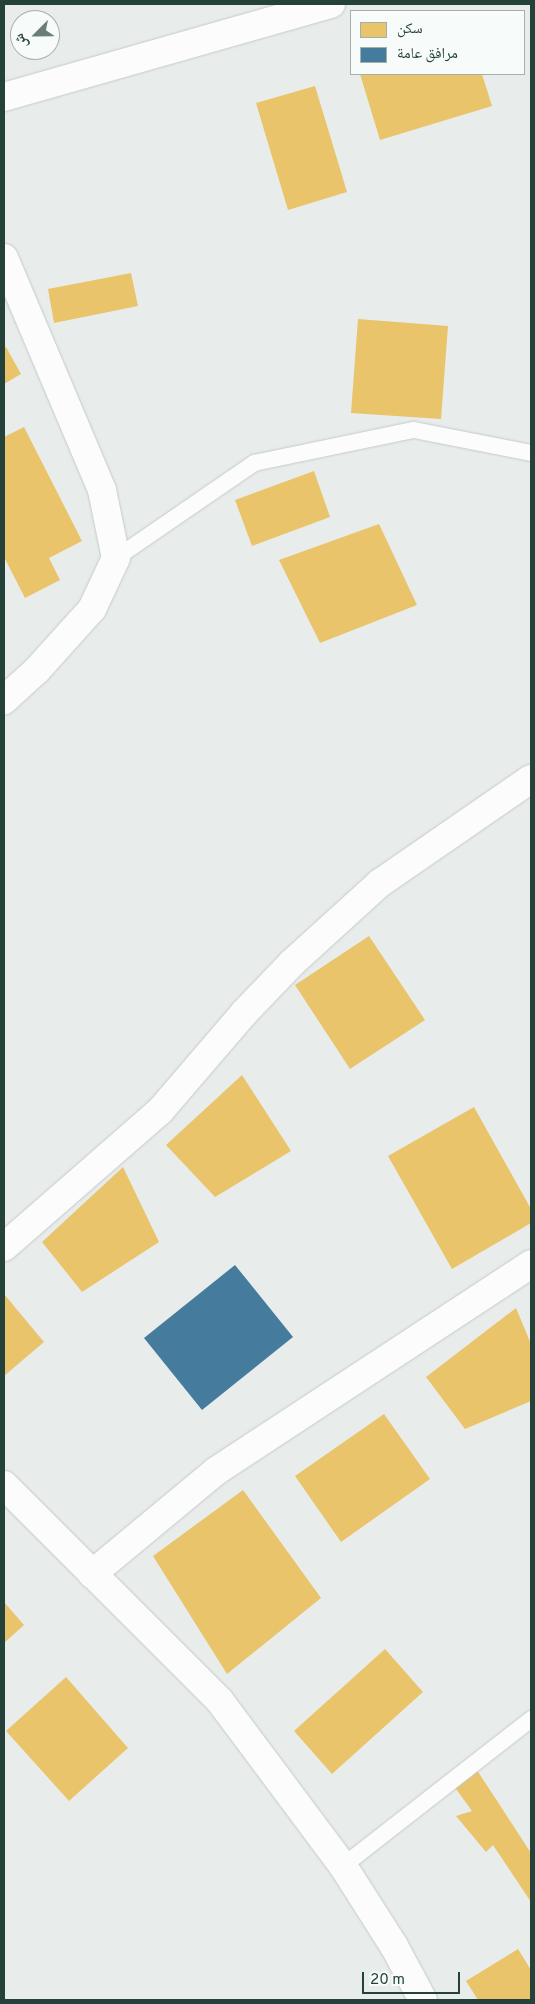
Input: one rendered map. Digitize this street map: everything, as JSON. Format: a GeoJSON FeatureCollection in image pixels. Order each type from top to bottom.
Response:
{"type":"FeatureCollection","features":[{"type":"Feature","properties":{"kind":"street"},"geometry":{"type":"LineString","coordinates":[[4,97],[331,4]]}},
{"type":"Feature","properties":{"kind":"street"},"geometry":{"type":"LineString","coordinates":[[4,258],[102,490],[116,558],[92,609],[37,670],[4,700]]}},
{"type":"Feature","properties":{"kind":"street"},"geometry":{"type":"LineString","coordinates":[[4,1247],[160,1111],[244,1013],[292,963],[380,884],[531,779]]}},
{"type":"Feature","properties":{"kind":"street"},"geometry":{"type":"LineString","coordinates":[[92,1574],[216,1471],[531,1264]]}},
{"type":"Feature","properties":{"kind":"street"},"geometry":{"type":"LineString","coordinates":[[4,1485],[220,1701],[343,1866],[394,1946],[423,2000]]}},
{"type":"Feature","properties":{"kind":"lane"},"geometry":{"type":"LineString","coordinates":[[116,558],[254,463],[414,430],[531,453]]}},
{"type":"Feature","properties":{"kind":"lane"},"geometry":{"type":"LineString","coordinates":[[343,1866],[531,1719]]}},
{"type":"Feature","properties":{"kind":"building: سكن"},"geometry":{"type":"Polygon","coordinates":[[[360,75],[482,75],[492,106],[380,140],[360,75]]]}},
{"type":"Feature","properties":{"kind":"building: سكن"},"geometry":{"type":"Polygon","coordinates":[[[315,86],[347,192],[288,210],[256,103],[315,86]]]}},
{"type":"Feature","properties":{"kind":"building: سكن"},"geometry":{"type":"Polygon","coordinates":[[[131,273],[138,306],[54,323],[48,289],[131,273]]]}},
{"type":"Feature","properties":{"kind":"building: سكن"},"geometry":{"type":"Polygon","coordinates":[[[358,319],[448,326],[441,419],[351,413],[358,319]]]}},
{"type":"Feature","properties":{"kind":"building: سكن"},"geometry":{"type":"Polygon","coordinates":[[[6,347],[21,374],[4,384],[4,348],[6,347]]]}},
{"type":"Feature","properties":{"kind":"building: سكن"},"geometry":{"type":"Polygon","coordinates":[[[24,427],[82,541],[49,558],[60,580],[25,598],[4,557],[4,437],[24,427]]]}},
{"type":"Feature","properties":{"kind":"building: سكن"},"geometry":{"type":"Polygon","coordinates":[[[314,471],[330,517],[252,546],[235,500],[314,471]]]}},
{"type":"Feature","properties":{"kind":"building: سكن"},"geometry":{"type":"Polygon","coordinates":[[[379,524],[417,605],[320,643],[279,560],[379,524]]]}},
{"type":"Feature","properties":{"kind":"building: سكن"},"geometry":{"type":"Polygon","coordinates":[[[369,936],[425,1020],[350,1069],[295,985],[369,936]]]}},
{"type":"Feature","properties":{"kind":"building: سكن"},"geometry":{"type":"Polygon","coordinates":[[[242,1075],[291,1151],[215,1197],[166,1145],[242,1075]]]}},
{"type":"Feature","properties":{"kind":"building: سكن"},"geometry":{"type":"Polygon","coordinates":[[[474,1107],[531,1209],[531,1223],[452,1269],[388,1156],[474,1107]]]}},
{"type":"Feature","properties":{"kind":"building: سكن"},"geometry":{"type":"Polygon","coordinates":[[[123,1167],[159,1242],[82,1292],[42,1242],[123,1167]]]}},
{"type":"Feature","properties":{"kind":"building: سكن"},"geometry":{"type":"Polygon","coordinates":[[[4,1294],[44,1342],[4,1376],[4,1294]]]}},
{"type":"Feature","properties":{"kind":"building: سكن"},"geometry":{"type":"Polygon","coordinates":[[[516,1308],[531,1344],[531,1401],[465,1429],[426,1377],[516,1308]]]}},
{"type":"Feature","properties":{"kind":"building: سكن"},"geometry":{"type":"Polygon","coordinates":[[[384,1414],[430,1479],[341,1542],[295,1476],[384,1414]]]}},
{"type":"Feature","properties":{"kind":"building: سكن"},"geometry":{"type":"Polygon","coordinates":[[[243,1490],[321,1598],[227,1674],[153,1556],[243,1490]]]}},
{"type":"Feature","properties":{"kind":"building: سكن"},"geometry":{"type":"Polygon","coordinates":[[[4,1602],[24,1625],[4,1643],[4,1602]]]}},
{"type":"Feature","properties":{"kind":"building: سكن"},"geometry":{"type":"Polygon","coordinates":[[[385,1649],[423,1692],[332,1774],[294,1731],[385,1649]]]}},
{"type":"Feature","properties":{"kind":"building: سكن"},"geometry":{"type":"Polygon","coordinates":[[[66,1677],[128,1748],[69,1801],[6,1731],[66,1677]]]}},
{"type":"Feature","properties":{"kind":"building: سكن"},"geometry":{"type":"Polygon","coordinates":[[[473,1764],[531,1853],[531,1902],[493,1845],[486,1852],[456,1816],[472,1811],[451,1782],[473,1764]]]}},
{"type":"Feature","properties":{"kind":"building: سكن"},"geometry":{"type":"Polygon","coordinates":[[[518,1949],[531,1970],[531,2000],[478,2000],[466,1981],[518,1949]]]}},
{"type":"Feature","properties":{"kind":"building: مرافق عامة"},"geometry":{"type":"Polygon","coordinates":[[[235,1265],[293,1337],[202,1410],[144,1338],[235,1265]]]}}]}
